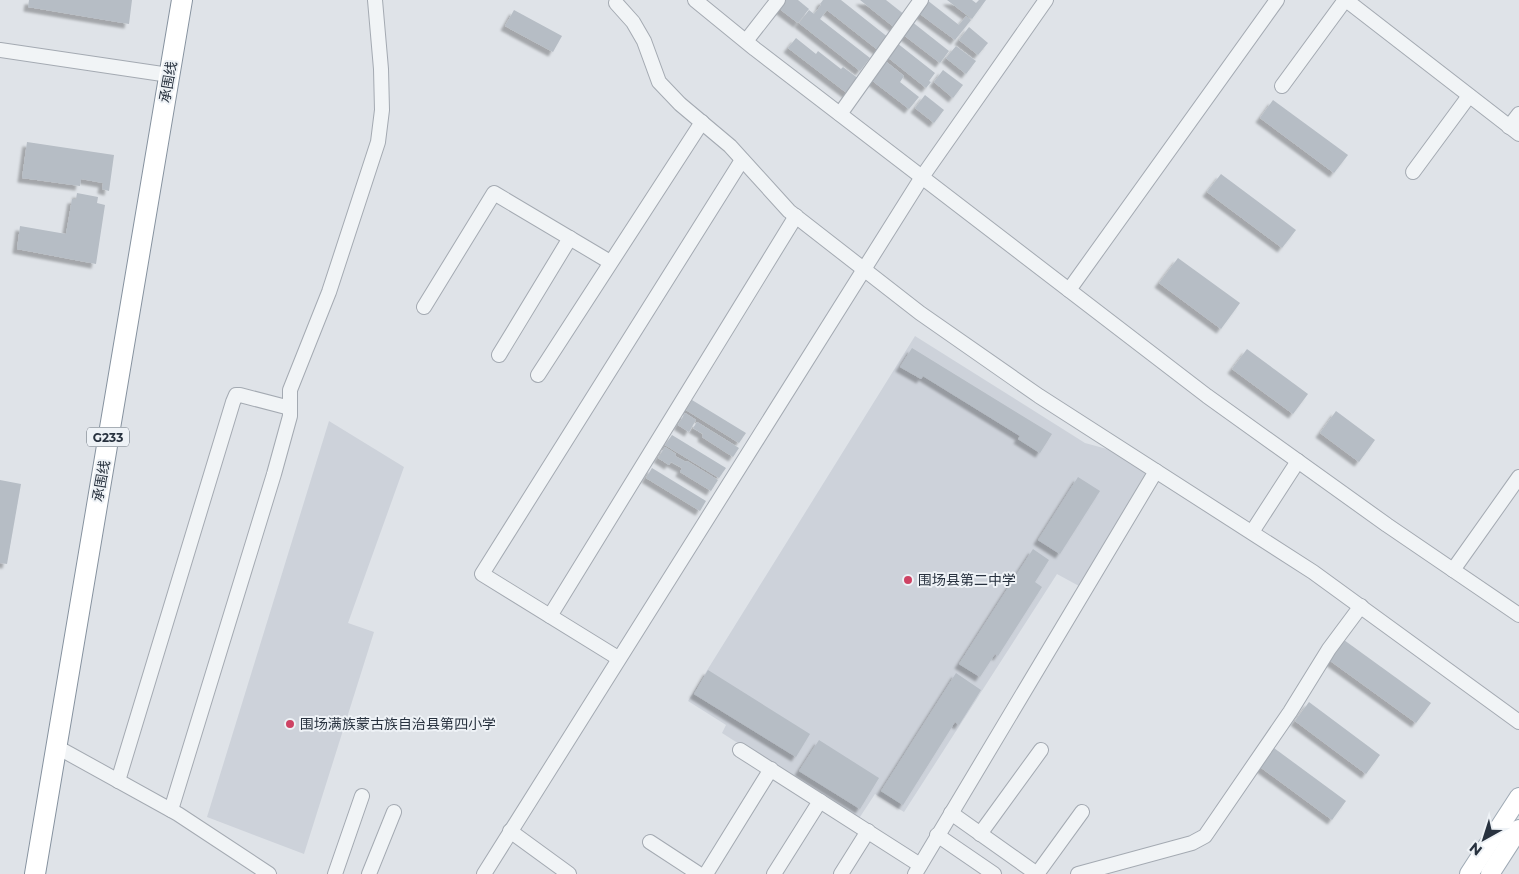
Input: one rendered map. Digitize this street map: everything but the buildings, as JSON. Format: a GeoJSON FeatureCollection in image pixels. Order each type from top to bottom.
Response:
{"type":"FeatureCollection","features":[{"type":"Feature","properties":{"kind":"highway","name":"承围线"},"geometry":{"type":"LineString","coordinates":[[35,874],[182,0]]}},
{"type":"Feature","properties":{"kind":"main road"},"geometry":{"type":"LineString","coordinates":[[1469,874],[1519,797]]}},
{"type":"Feature","properties":{"kind":"main road"},"geometry":{"type":"LineString","coordinates":[[1490,874],[1519,829]]}},
{"type":"Feature","properties":{"kind":"street"},"geometry":{"type":"LineString","coordinates":[[171,810],[272,483],[290,416],[290,390],[328,292],[378,142],[382,110],[376,0]]}},
{"type":"Feature","properties":{"kind":"street"},"geometry":{"type":"LineString","coordinates":[[746,41],[778,0]]}},
{"type":"Feature","properties":{"kind":"street"},"geometry":{"type":"LineString","coordinates":[[840,114],[921,0]]}},
{"type":"Feature","properties":{"kind":"street"},"geometry":{"type":"LineString","coordinates":[[484,874],[922,177],[1046,0]]}},
{"type":"Feature","properties":{"kind":"street"},"geometry":{"type":"LineString","coordinates":[[1069,290],[1277,0]]}},
{"type":"Feature","properties":{"kind":"street"},"geometry":{"type":"LineString","coordinates":[[1282,86],[1345,0],[1514,130],[1519,114]]}},
{"type":"Feature","properties":{"kind":"street"},"geometry":{"type":"LineString","coordinates":[[616,3],[633,22],[644,41],[659,82],[680,104],[730,146],[789,211],[936,324],[1039,396],[1313,572],[1519,722]]}},
{"type":"Feature","properties":{"kind":"street"},"geometry":{"type":"LineString","coordinates":[[703,3],[746,41],[1208,396],[1519,615]]}},
{"type":"Feature","properties":{"kind":"street"},"geometry":{"type":"LineString","coordinates":[[0,50],[169,76]]}},
{"type":"Feature","properties":{"kind":"street"},"geometry":{"type":"LineString","coordinates":[[1413,172],[1469,96]]}},
{"type":"Feature","properties":{"kind":"street"},"geometry":{"type":"LineString","coordinates":[[538,375],[702,122]]}},
{"type":"Feature","properties":{"kind":"street"},"geometry":{"type":"LineString","coordinates":[[618,658],[482,574],[742,160]]}},
{"type":"Feature","properties":{"kind":"street"},"geometry":{"type":"LineString","coordinates":[[424,307],[494,193],[610,262]]}},
{"type":"Feature","properties":{"kind":"street"},"geometry":{"type":"LineString","coordinates":[[550,616],[796,216]]}},
{"type":"Feature","properties":{"kind":"street"},"geometry":{"type":"LineString","coordinates":[[499,355],[570,238]]}},
{"type":"Feature","properties":{"kind":"street"},"geometry":{"type":"LineString","coordinates":[[118,781],[233,402],[236,396],[240,395],[290,408]]}},
{"type":"Feature","properties":{"kind":"street"},"geometry":{"type":"LineString","coordinates":[[1252,532],[1298,461]]}},
{"type":"Feature","properties":{"kind":"street"},"geometry":{"type":"LineString","coordinates":[[740,750],[868,831],[918,869],[1156,471]]}},
{"type":"Feature","properties":{"kind":"street"},"geometry":{"type":"LineString","coordinates":[[1453,570],[1519,477]]}},
{"type":"Feature","properties":{"kind":"street"},"geometry":{"type":"LineString","coordinates":[[1078,874],[1192,843],[1205,836],[1290,712],[1329,649],[1361,606]]}},
{"type":"Feature","properties":{"kind":"street"},"geometry":{"type":"LineString","coordinates":[[56,747],[171,810],[269,874]]}},
{"type":"Feature","properties":{"kind":"street"},"geometry":{"type":"LineString","coordinates":[[980,834],[1041,750]]}},
{"type":"Feature","properties":{"kind":"street"},"geometry":{"type":"LineString","coordinates":[[706,874],[771,769]]}},
{"type":"Feature","properties":{"kind":"street"},"geometry":{"type":"LineString","coordinates":[[335,874],[362,796]]}},
{"type":"Feature","properties":{"kind":"street"},"geometry":{"type":"LineString","coordinates":[[774,874],[820,801]]}},
{"type":"Feature","properties":{"kind":"street"},"geometry":{"type":"LineString","coordinates":[[368,874],[394,812]]}},
{"type":"Feature","properties":{"kind":"street"},"geometry":{"type":"LineString","coordinates":[[951,813],[1037,874],[1082,812]]}},
{"type":"Feature","properties":{"kind":"street"},"geometry":{"type":"LineString","coordinates":[[510,831],[569,874]]}},
{"type":"Feature","properties":{"kind":"street"},"geometry":{"type":"LineString","coordinates":[[841,874],[868,831]]}},
{"type":"Feature","properties":{"kind":"street"},"geometry":{"type":"LineString","coordinates":[[937,835],[994,874]]}},
{"type":"Feature","properties":{"kind":"street"},"geometry":{"type":"LineString","coordinates":[[650,842],[700,874]]}},
{"type":"Feature","properties":{"kind":"shaded area","name":"围场县第二中学"},"geometry":{"type":"Polygon","coordinates":[[[915,336],[1085,443],[1107,449],[1147,472],[1079,586],[1057,574],[904,812],[875,794],[858,820],[722,733],[726,725],[688,701],[915,336]]]}},
{"type":"Feature","properties":{"kind":"shaded area","name":"围场满族蒙古族自治县第四小学"},"geometry":{"type":"Polygon","coordinates":[[[329,421],[404,467],[348,623],[374,632],[304,854],[207,817],[329,421]]]}},
{"type":"Feature","properties":{"kind":"place","name":"围场县第二中学"},"geometry":{"type":"Point","coordinates":[908,580]}},
{"type":"Feature","properties":{"kind":"place","name":"围场满族蒙古族自治县第四小学"},"geometry":{"type":"Point","coordinates":[290,724]}}]}
